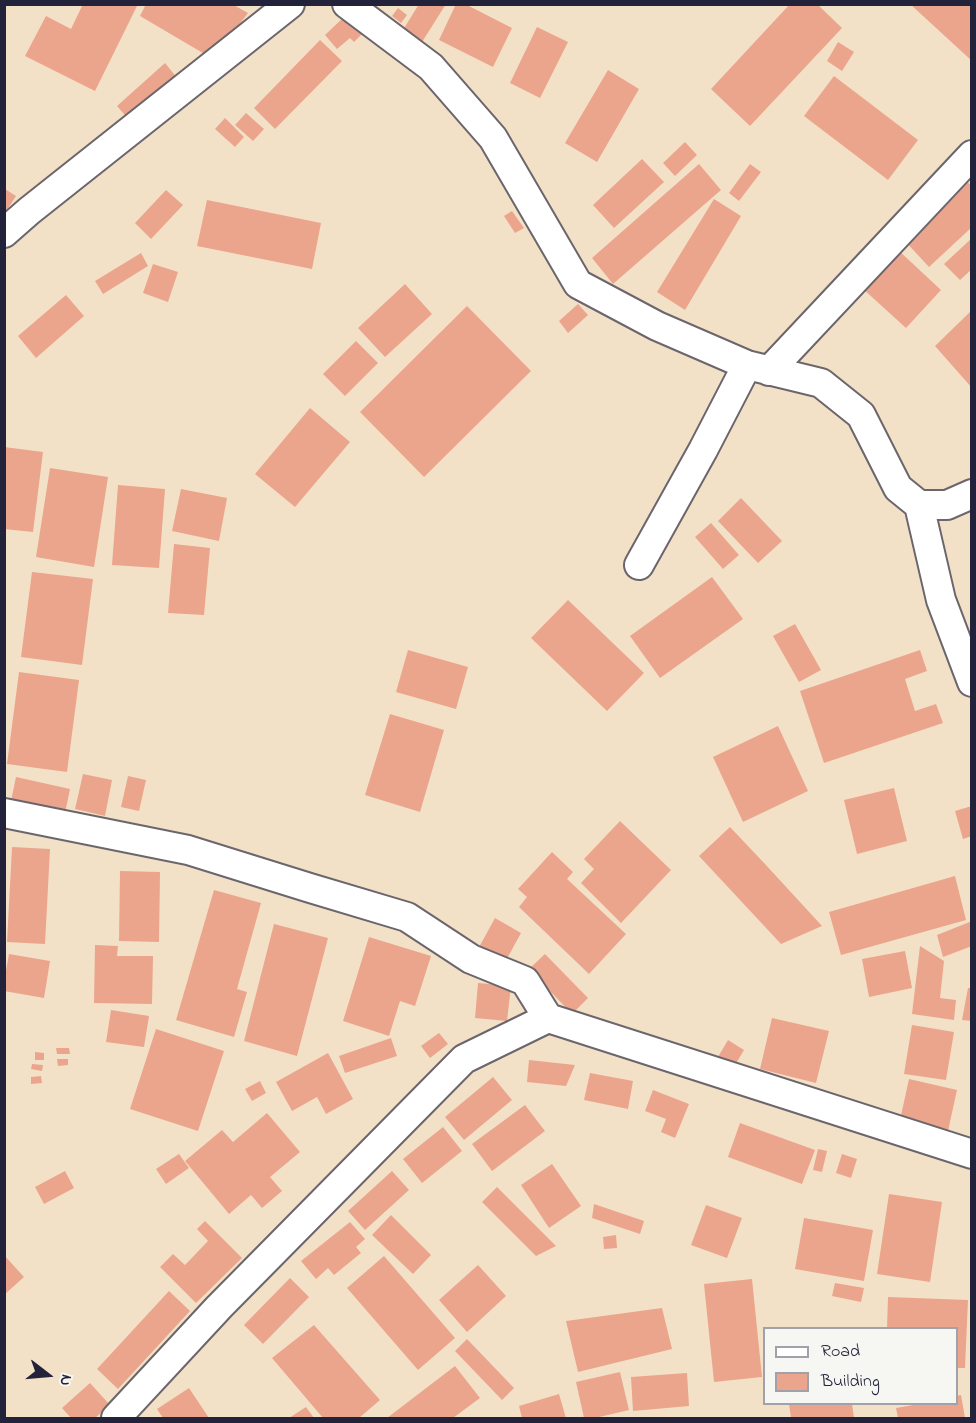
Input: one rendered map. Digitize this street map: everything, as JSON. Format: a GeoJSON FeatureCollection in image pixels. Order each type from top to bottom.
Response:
{"type":"FeatureCollection","features":[{"type":"Feature","properties":{"kind":"street"},"geometry":{"type":"LineString","coordinates":[[4,233],[290,4]]}},
{"type":"Feature","properties":{"kind":"street"},"geometry":{"type":"LineString","coordinates":[[347,4],[431,67],[493,138],[578,284],[657,326],[758,368],[821,383],[861,416],[898,488],[919,506],[941,600],[972,682]]}},
{"type":"Feature","properties":{"kind":"street"},"geometry":{"type":"LineString","coordinates":[[639,565],[703,450],[758,368],[972,155]]}},
{"type":"Feature","properties":{"kind":"street"},"geometry":{"type":"LineString","coordinates":[[919,506],[947,505],[972,494]]}},
{"type":"Feature","properties":{"kind":"street"},"geometry":{"type":"LineString","coordinates":[[4,813],[188,850],[408,917],[471,959],[525,981],[548,1018],[972,1154]]}},
{"type":"Feature","properties":{"kind":"street"},"geometry":{"type":"LineString","coordinates":[[116,1419],[219,1307],[464,1059],[548,1018]]}},
{"type":"Feature","properties":{"kind":"building"},"geometry":{"type":"Polygon","coordinates":[[[83,4],[138,4],[95,91],[25,56],[46,16],[71,29],[83,4]]]}},
{"type":"Feature","properties":{"kind":"building"},"geometry":{"type":"Polygon","coordinates":[[[146,4],[232,4],[248,13],[213,59],[140,16],[146,4]]]}},
{"type":"Feature","properties":{"kind":"building"},"geometry":{"type":"Polygon","coordinates":[[[419,4],[446,4],[422,42],[403,30],[419,4]]]}},
{"type":"Feature","properties":{"kind":"building"},"geometry":{"type":"Polygon","coordinates":[[[456,4],[465,4],[512,28],[493,67],[439,40],[456,4]]]}},
{"type":"Feature","properties":{"kind":"building"},"geometry":{"type":"Polygon","coordinates":[[[790,4],[817,4],[842,28],[750,126],[711,89],[790,4]]]}},
{"type":"Feature","properties":{"kind":"building"},"geometry":{"type":"Polygon","coordinates":[[[910,4],[972,4],[972,61],[910,4]]]}},
{"type":"Feature","properties":{"kind":"building"},"geometry":{"type":"Polygon","coordinates":[[[398,8],[407,15],[401,23],[392,16],[398,8]]]}},
{"type":"Feature","properties":{"kind":"building"},"geometry":{"type":"Polygon","coordinates":[[[345,16],[362,34],[354,42],[350,38],[337,49],[325,35],[345,16]]]}},
{"type":"Feature","properties":{"kind":"building"},"geometry":{"type":"Polygon","coordinates":[[[537,27],[568,42],[540,98],[510,83],[537,27]]]}},
{"type":"Feature","properties":{"kind":"building"},"geometry":{"type":"Polygon","coordinates":[[[320,40],[342,61],[275,129],[254,108],[320,40]]]}},
{"type":"Feature","properties":{"kind":"building"},"geometry":{"type":"Polygon","coordinates":[[[838,42],[854,52],[842,71],[827,61],[838,42]]]}},
{"type":"Feature","properties":{"kind":"building"},"geometry":{"type":"Polygon","coordinates":[[[165,63],[178,79],[130,121],[117,106],[165,63]]]}},
{"type":"Feature","properties":{"kind":"building"},"geometry":{"type":"Polygon","coordinates":[[[608,70],[639,89],[597,162],[565,143],[608,70]]]}},
{"type":"Feature","properties":{"kind":"building"},"geometry":{"type":"Polygon","coordinates":[[[834,76],[918,140],[888,180],[804,116],[834,76]]]}},
{"type":"Feature","properties":{"kind":"building"},"geometry":{"type":"Polygon","coordinates":[[[246,113],[264,129],[253,141],[235,125],[246,113]]]}},
{"type":"Feature","properties":{"kind":"building"},"geometry":{"type":"Polygon","coordinates":[[[225,118],[244,137],[235,147],[215,129],[225,118]]]}},
{"type":"Feature","properties":{"kind":"building"},"geometry":{"type":"Polygon","coordinates":[[[685,142],[697,155],[675,176],[663,163],[685,142]]]}},
{"type":"Feature","properties":{"kind":"building"},"geometry":{"type":"Polygon","coordinates":[[[642,159],[664,182],[614,228],[593,205],[642,159]]]}},
{"type":"Feature","properties":{"kind":"building"},"geometry":{"type":"Polygon","coordinates":[[[699,164],[721,190],[613,284],[592,258],[699,164]]]}},
{"type":"Feature","properties":{"kind":"building"},"geometry":{"type":"Polygon","coordinates":[[[750,164],[761,172],[739,201],[729,193],[750,164]]]}},
{"type":"Feature","properties":{"kind":"building"},"geometry":{"type":"Polygon","coordinates":[[[966,180],[972,187],[972,227],[929,267],[904,240],[966,180]]]}},
{"type":"Feature","properties":{"kind":"building"},"geometry":{"type":"Polygon","coordinates":[[[5,189],[16,196],[5,213],[5,189]]]}},
{"type":"Feature","properties":{"kind":"building"},"geometry":{"type":"Polygon","coordinates":[[[166,190],[183,205],[151,239],[135,223],[166,190]]]}},
{"type":"Feature","properties":{"kind":"building"},"geometry":{"type":"Polygon","coordinates":[[[714,199],[741,216],[685,310],[657,292],[714,199]]]}},
{"type":"Feature","properties":{"kind":"building"},"geometry":{"type":"Polygon","coordinates":[[[207,200],[321,223],[312,269],[197,246],[207,200]]]}},
{"type":"Feature","properties":{"kind":"building"},"geometry":{"type":"Polygon","coordinates":[[[512,211],[524,228],[515,233],[504,216],[512,211]]]}},
{"type":"Feature","properties":{"kind":"building"},"geometry":{"type":"Polygon","coordinates":[[[972,238],[972,269],[960,280],[944,264],[972,238]]]}},
{"type":"Feature","properties":{"kind":"building"},"geometry":{"type":"Polygon","coordinates":[[[897,249],[941,290],[906,328],[862,288],[897,249]]]}},
{"type":"Feature","properties":{"kind":"building"},"geometry":{"type":"Polygon","coordinates":[[[141,253],[148,266],[103,294],[95,281],[141,253]]]}},
{"type":"Feature","properties":{"kind":"building"},"geometry":{"type":"Polygon","coordinates":[[[153,264],[178,272],[168,302],[143,293],[153,264]]]}},
{"type":"Feature","properties":{"kind":"building"},"geometry":{"type":"Polygon","coordinates":[[[405,284],[432,314],[385,357],[358,328],[405,284]]]}},
{"type":"Feature","properties":{"kind":"building"},"geometry":{"type":"Polygon","coordinates":[[[66,295],[84,316],[36,358],[18,336],[66,295]]]}},
{"type":"Feature","properties":{"kind":"building"},"geometry":{"type":"Polygon","coordinates":[[[578,304],[588,315],[568,333],[559,321],[578,304]]]}},
{"type":"Feature","properties":{"kind":"building"},"geometry":{"type":"Polygon","coordinates":[[[467,306],[531,371],[424,477],[360,412],[467,306]]]}},
{"type":"Feature","properties":{"kind":"building"},"geometry":{"type":"Polygon","coordinates":[[[972,310],[972,388],[935,346],[972,310]]]}},
{"type":"Feature","properties":{"kind":"building"},"geometry":{"type":"Polygon","coordinates":[[[356,341],[378,363],[345,396],[323,374],[356,341]]]}},
{"type":"Feature","properties":{"kind":"building"},"geometry":{"type":"Polygon","coordinates":[[[310,408],[350,442],[295,507],[255,474],[310,408]]]}},
{"type":"Feature","properties":{"kind":"building"},"geometry":{"type":"Polygon","coordinates":[[[4,447],[43,452],[33,532],[4,529],[4,447]]]}},
{"type":"Feature","properties":{"kind":"building"},"geometry":{"type":"Polygon","coordinates":[[[50,468],[108,477],[94,567],[36,557],[50,468]]]}},
{"type":"Feature","properties":{"kind":"building"},"geometry":{"type":"Polygon","coordinates":[[[118,485],[165,489],[159,568],[112,565],[118,485]]]}},
{"type":"Feature","properties":{"kind":"building"},"geometry":{"type":"Polygon","coordinates":[[[181,489],[227,498],[219,541],[172,531],[181,489]]]}},
{"type":"Feature","properties":{"kind":"building"},"geometry":{"type":"Polygon","coordinates":[[[741,498],[782,541],[758,563],[718,521],[741,498]]]}},
{"type":"Feature","properties":{"kind":"building"},"geometry":{"type":"Polygon","coordinates":[[[711,523],[739,555],[723,569],[695,537],[711,523]]]}},
{"type":"Feature","properties":{"kind":"building"},"geometry":{"type":"Polygon","coordinates":[[[174,544],[210,548],[204,615],[168,613],[174,544]]]}},
{"type":"Feature","properties":{"kind":"building"},"geometry":{"type":"Polygon","coordinates":[[[32,572],[93,579],[82,665],[21,657],[32,572]]]}},
{"type":"Feature","properties":{"kind":"building"},"geometry":{"type":"Polygon","coordinates":[[[712,577],[743,619],[660,678],[630,636],[712,577]]]}},
{"type":"Feature","properties":{"kind":"building"},"geometry":{"type":"Polygon","coordinates":[[[568,600],[644,673],[607,711],[531,638],[568,600]]]}},
{"type":"Feature","properties":{"kind":"building"},"geometry":{"type":"Polygon","coordinates":[[[795,624],[821,670],[799,682],[773,636],[795,624]]]}},
{"type":"Feature","properties":{"kind":"building"},"geometry":{"type":"Polygon","coordinates":[[[408,650],[468,667],[456,709],[396,692],[408,650]]]}},
{"type":"Feature","properties":{"kind":"building"},"geometry":{"type":"Polygon","coordinates":[[[920,650],[927,671],[905,679],[915,711],[936,704],[943,723],[824,763],[800,691],[920,650]]]}},
{"type":"Feature","properties":{"kind":"building"},"geometry":{"type":"Polygon","coordinates":[[[19,672],[79,680],[67,772],[7,764],[19,672]]]}},
{"type":"Feature","properties":{"kind":"building"},"geometry":{"type":"Polygon","coordinates":[[[390,714],[444,730],[420,812],[365,795],[390,714]]]}},
{"type":"Feature","properties":{"kind":"building"},"geometry":{"type":"Polygon","coordinates":[[[778,726],[808,791],[743,822],[713,757],[778,726]]]}},
{"type":"Feature","properties":{"kind":"building"},"geometry":{"type":"Polygon","coordinates":[[[83,774],[112,780],[105,816],[75,809],[83,774]]]}},
{"type":"Feature","properties":{"kind":"building"},"geometry":{"type":"Polygon","coordinates":[[[128,776],[146,780],[139,811],[121,807],[128,776]]]}},
{"type":"Feature","properties":{"kind":"building"},"geometry":{"type":"Polygon","coordinates":[[[16,777],[70,789],[65,813],[11,801],[16,777]]]}},
{"type":"Feature","properties":{"kind":"building"},"geometry":{"type":"Polygon","coordinates":[[[894,788],[907,841],[857,854],[844,800],[894,788]]]}},
{"type":"Feature","properties":{"kind":"building"},"geometry":{"type":"Polygon","coordinates":[[[972,806],[972,836],[963,839],[955,811],[972,806]]]}},
{"type":"Feature","properties":{"kind":"building"},"geometry":{"type":"Polygon","coordinates":[[[620,821],[671,870],[621,923],[581,883],[594,869],[584,859],[620,821]]]}},
{"type":"Feature","properties":{"kind":"building"},"geometry":{"type":"Polygon","coordinates":[[[730,827],[822,926],[781,944],[699,856],[730,827]]]}},
{"type":"Feature","properties":{"kind":"building"},"geometry":{"type":"Polygon","coordinates":[[[12,847],[50,849],[45,944],[7,942],[12,847]]]}},
{"type":"Feature","properties":{"kind":"building"},"geometry":{"type":"Polygon","coordinates":[[[552,852],[573,872],[567,879],[626,934],[589,974],[519,907],[527,897],[518,889],[552,852]]]}},
{"type":"Feature","properties":{"kind":"building"},"geometry":{"type":"Polygon","coordinates":[[[120,871],[160,872],[159,942],[119,941],[120,871]]]}},
{"type":"Feature","properties":{"kind":"building"},"geometry":{"type":"Polygon","coordinates":[[[955,876],[966,920],[841,955],[829,912],[955,876]]]}},
{"type":"Feature","properties":{"kind":"building"},"geometry":{"type":"Polygon","coordinates":[[[214,890],[261,903],[237,989],[247,992],[234,1037],[176,1020],[214,890]]]}},
{"type":"Feature","properties":{"kind":"building"},"geometry":{"type":"Polygon","coordinates":[[[495,918],[521,933],[504,964],[478,949],[495,918]]]}},
{"type":"Feature","properties":{"kind":"building"},"geometry":{"type":"Polygon","coordinates":[[[972,921],[972,946],[943,957],[937,935],[972,921]]]}},
{"type":"Feature","properties":{"kind":"building"},"geometry":{"type":"Polygon","coordinates":[[[274,924],[328,938],[297,1056],[244,1041],[274,924]]]}},
{"type":"Feature","properties":{"kind":"building"},"geometry":{"type":"Polygon","coordinates":[[[369,937],[431,956],[415,1006],[400,1001],[389,1036],[343,1021],[369,937]]]}},
{"type":"Feature","properties":{"kind":"building"},"geometry":{"type":"Polygon","coordinates":[[[95,945],[118,946],[117,956],[153,956],[152,1004],[94,1003],[95,945]]]}},
{"type":"Feature","properties":{"kind":"building"},"geometry":{"type":"Polygon","coordinates":[[[920,946],[944,961],[940,998],[956,1000],[954,1020],[912,1014],[920,946]]]}},
{"type":"Feature","properties":{"kind":"building"},"geometry":{"type":"Polygon","coordinates":[[[905,951],[912,988],[869,997],[862,959],[905,951]]]}},
{"type":"Feature","properties":{"kind":"building"},"geometry":{"type":"Polygon","coordinates":[[[9,954],[50,961],[44,998],[4,991],[9,954]]]}},
{"type":"Feature","properties":{"kind":"building"},"geometry":{"type":"Polygon","coordinates":[[[545,954],[588,998],[572,1014],[529,969],[545,954]]]}},
{"type":"Feature","properties":{"kind":"building"},"geometry":{"type":"Polygon","coordinates":[[[478,983],[511,986],[507,1021],[475,1018],[478,983]]]}},
{"type":"Feature","properties":{"kind":"building"},"geometry":{"type":"Polygon","coordinates":[[[968,988],[972,988],[972,1021],[962,1020],[968,988]]]}},
{"type":"Feature","properties":{"kind":"building"},"geometry":{"type":"Polygon","coordinates":[[[111,1010],[149,1016],[144,1047],[106,1042],[111,1010]]]}},
{"type":"Feature","properties":{"kind":"building"},"geometry":{"type":"Polygon","coordinates":[[[772,1018],[829,1031],[816,1083],[760,1069],[772,1018]]]}},
{"type":"Feature","properties":{"kind":"building"},"geometry":{"type":"Polygon","coordinates":[[[912,1025],[954,1032],[946,1080],[904,1074],[912,1025]]]}},
{"type":"Feature","properties":{"kind":"building"},"geometry":{"type":"Polygon","coordinates":[[[156,1029],[224,1051],[198,1131],[130,1109],[156,1029]]]}},
{"type":"Feature","properties":{"kind":"building"},"geometry":{"type":"Polygon","coordinates":[[[439,1033],[448,1044],[430,1058],[421,1046],[439,1033]]]}},
{"type":"Feature","properties":{"kind":"building"},"geometry":{"type":"Polygon","coordinates":[[[391,1038],[397,1056],[345,1073],[339,1056],[391,1038]]]}},
{"type":"Feature","properties":{"kind":"building"},"geometry":{"type":"Polygon","coordinates":[[[728,1040],[744,1050],[731,1072],[715,1062],[728,1040]]]}},
{"type":"Feature","properties":{"kind":"building"},"geometry":{"type":"Polygon","coordinates":[[[56,1048],[69,1048],[70,1054],[57,1054],[56,1048]]]}},
{"type":"Feature","properties":{"kind":"building"},"geometry":{"type":"Polygon","coordinates":[[[35,1052],[44,1053],[44,1060],[35,1060],[35,1052]]]}},
{"type":"Feature","properties":{"kind":"building"},"geometry":{"type":"Polygon","coordinates":[[[328,1053],[353,1099],[326,1114],[317,1097],[292,1111],[276,1082],[328,1053]]]}},
{"type":"Feature","properties":{"kind":"building"},"geometry":{"type":"Polygon","coordinates":[[[57,1059],[68,1059],[68,1065],[58,1066],[57,1059]]]}},
{"type":"Feature","properties":{"kind":"building"},"geometry":{"type":"Polygon","coordinates":[[[529,1060],[575,1065],[566,1086],[527,1082],[529,1060]]]}},
{"type":"Feature","properties":{"kind":"building"},"geometry":{"type":"Polygon","coordinates":[[[32,1064],[43,1065],[42,1071],[31,1069],[32,1064]]]}},
{"type":"Feature","properties":{"kind":"building"},"geometry":{"type":"Polygon","coordinates":[[[590,1073],[633,1081],[628,1109],[584,1100],[590,1073]]]}},
{"type":"Feature","properties":{"kind":"building"},"geometry":{"type":"Polygon","coordinates":[[[41,1076],[42,1083],[31,1084],[31,1077],[41,1076]]]}},
{"type":"Feature","properties":{"kind":"building"},"geometry":{"type":"Polygon","coordinates":[[[493,1077],[512,1100],[464,1140],[445,1117],[493,1077]]]}},
{"type":"Feature","properties":{"kind":"building"},"geometry":{"type":"Polygon","coordinates":[[[909,1079],[957,1090],[948,1131],[900,1120],[909,1079]]]}},
{"type":"Feature","properties":{"kind":"building"},"geometry":{"type":"Polygon","coordinates":[[[260,1081],[266,1093],[252,1101],[245,1089],[260,1081]]]}},
{"type":"Feature","properties":{"kind":"building"},"geometry":{"type":"Polygon","coordinates":[[[653,1090],[689,1104],[675,1138],[661,1132],[666,1119],[645,1111],[653,1090]]]}},
{"type":"Feature","properties":{"kind":"building"},"geometry":{"type":"Polygon","coordinates":[[[525,1105],[545,1131],[492,1171],[472,1144],[525,1105]]]}},
{"type":"Feature","properties":{"kind":"building"},"geometry":{"type":"Polygon","coordinates":[[[267,1113],[300,1152],[270,1177],[282,1191],[262,1208],[251,1195],[229,1214],[185,1161],[222,1130],[233,1142],[267,1113]]]}},
{"type":"Feature","properties":{"kind":"building"},"geometry":{"type":"Polygon","coordinates":[[[740,1123],[815,1150],[802,1184],[728,1157],[740,1123]]]}},
{"type":"Feature","properties":{"kind":"building"},"geometry":{"type":"Polygon","coordinates":[[[443,1127],[462,1151],[422,1183],[403,1159],[443,1127]]]}},
{"type":"Feature","properties":{"kind":"building"},"geometry":{"type":"Polygon","coordinates":[[[818,1149],[827,1151],[822,1172],[813,1170],[818,1149]]]}},
{"type":"Feature","properties":{"kind":"building"},"geometry":{"type":"Polygon","coordinates":[[[179,1154],[189,1168],[166,1184],[156,1169],[179,1154]]]}},
{"type":"Feature","properties":{"kind":"building"},"geometry":{"type":"Polygon","coordinates":[[[842,1154],[857,1159],[851,1178],[836,1173],[842,1154]]]}},
{"type":"Feature","properties":{"kind":"building"},"geometry":{"type":"Polygon","coordinates":[[[552,1164],[581,1206],[549,1228],[521,1185],[552,1164]]]}},
{"type":"Feature","properties":{"kind":"building"},"geometry":{"type":"Polygon","coordinates":[[[65,1171],[74,1188],[44,1204],[35,1187],[65,1171]]]}},
{"type":"Feature","properties":{"kind":"building"},"geometry":{"type":"Polygon","coordinates":[[[392,1171],[409,1190],[365,1230],[348,1211],[392,1171]]]}},
{"type":"Feature","properties":{"kind":"building"},"geometry":{"type":"Polygon","coordinates":[[[497,1187],[556,1246],[536,1256],[482,1202],[497,1187]]]}},
{"type":"Feature","properties":{"kind":"building"},"geometry":{"type":"Polygon","coordinates":[[[889,1194],[942,1202],[930,1282],[877,1274],[889,1194]]]}},
{"type":"Feature","properties":{"kind":"building"},"geometry":{"type":"Polygon","coordinates":[[[594,1204],[644,1221],[640,1234],[592,1218],[594,1204]]]}},
{"type":"Feature","properties":{"kind":"building"},"geometry":{"type":"Polygon","coordinates":[[[706,1205],[742,1218],[727,1258],[691,1245],[706,1205]]]}},
{"type":"Feature","properties":{"kind":"building"},"geometry":{"type":"Polygon","coordinates":[[[391,1215],[431,1255],[413,1274],[372,1235],[391,1215]]]}},
{"type":"Feature","properties":{"kind":"building"},"geometry":{"type":"Polygon","coordinates":[[[804,1218],[873,1230],[864,1281],[795,1269],[804,1218]]]}},
{"type":"Feature","properties":{"kind":"building"},"geometry":{"type":"Polygon","coordinates":[[[205,1221],[242,1258],[196,1303],[160,1267],[173,1254],[185,1265],[208,1241],[197,1229],[205,1221]]]}},
{"type":"Feature","properties":{"kind":"building"},"geometry":{"type":"Polygon","coordinates":[[[350,1222],[365,1239],[356,1247],[361,1253],[334,1275],[328,1268],[316,1279],[301,1261],[350,1222]]]}},
{"type":"Feature","properties":{"kind":"building"},"geometry":{"type":"Polygon","coordinates":[[[616,1235],[617,1248],[604,1249],[603,1237],[616,1235]]]}},
{"type":"Feature","properties":{"kind":"building"},"geometry":{"type":"Polygon","coordinates":[[[4,1255],[24,1277],[4,1295],[4,1255]]]}},
{"type":"Feature","properties":{"kind":"building"},"geometry":{"type":"Polygon","coordinates":[[[384,1256],[455,1338],[418,1370],[347,1288],[384,1256]]]}},
{"type":"Feature","properties":{"kind":"building"},"geometry":{"type":"Polygon","coordinates":[[[478,1265],[506,1296],[467,1332],[439,1300],[478,1265]]]}},
{"type":"Feature","properties":{"kind":"building"},"geometry":{"type":"Polygon","coordinates":[[[290,1278],[309,1297],[263,1344],[244,1325],[290,1278]]]}},
{"type":"Feature","properties":{"kind":"building"},"geometry":{"type":"Polygon","coordinates":[[[752,1279],[762,1377],[714,1382],[704,1284],[752,1279]]]}},
{"type":"Feature","properties":{"kind":"building"},"geometry":{"type":"Polygon","coordinates":[[[835,1283],[864,1288],[861,1302],[832,1296],[835,1283]]]}},
{"type":"Feature","properties":{"kind":"building"},"geometry":{"type":"Polygon","coordinates":[[[169,1291],[190,1311],[118,1389],[97,1369],[169,1291]]]}},
{"type":"Feature","properties":{"kind":"building"},"geometry":{"type":"Polygon","coordinates":[[[888,1297],[968,1300],[965,1368],[958,1368],[958,1327],[887,1327],[888,1297]]]}},
{"type":"Feature","properties":{"kind":"building"},"geometry":{"type":"Polygon","coordinates":[[[662,1308],[672,1349],[578,1372],[566,1321],[662,1308]]]}},
{"type":"Feature","properties":{"kind":"building"},"geometry":{"type":"Polygon","coordinates":[[[314,1325],[380,1400],[359,1418],[323,1418],[272,1358],[314,1325]]]}},
{"type":"Feature","properties":{"kind":"building"},"geometry":{"type":"Polygon","coordinates":[[[467,1339],[514,1388],[502,1400],[455,1351],[467,1339]]]}},
{"type":"Feature","properties":{"kind":"building"},"geometry":{"type":"Polygon","coordinates":[[[455,1366],[480,1398],[453,1418],[387,1418],[455,1366]]]}},
{"type":"Feature","properties":{"kind":"building"},"geometry":{"type":"Polygon","coordinates":[[[620,1372],[629,1410],[595,1418],[584,1418],[576,1382],[620,1372]]]}},
{"type":"Feature","properties":{"kind":"building"},"geometry":{"type":"Polygon","coordinates":[[[687,1373],[689,1406],[633,1411],[631,1377],[687,1373]]]}},
{"type":"Feature","properties":{"kind":"building"},"geometry":{"type":"Polygon","coordinates":[[[90,1383],[110,1405],[95,1418],[71,1418],[62,1408],[90,1383]]]}},
{"type":"Feature","properties":{"kind":"building"},"geometry":{"type":"Polygon","coordinates":[[[189,1388],[209,1418],[163,1418],[157,1409],[189,1388]]]}},
{"type":"Feature","properties":{"kind":"building"},"geometry":{"type":"Polygon","coordinates":[[[559,1394],[566,1418],[522,1418],[519,1406],[559,1394]]]}},
{"type":"Feature","properties":{"kind":"building"},"geometry":{"type":"Polygon","coordinates":[[[961,1395],[965,1418],[898,1418],[896,1408],[913,1405],[958,1405],[958,1396],[961,1395]]]}},
{"type":"Feature","properties":{"kind":"building"},"geometry":{"type":"Polygon","coordinates":[[[789,1405],[852,1405],[854,1418],[791,1418],[789,1405]]]}},
{"type":"Feature","properties":{"kind":"building"},"geometry":{"type":"Polygon","coordinates":[[[306,1407],[314,1418],[289,1418],[306,1407]]]}}]}
